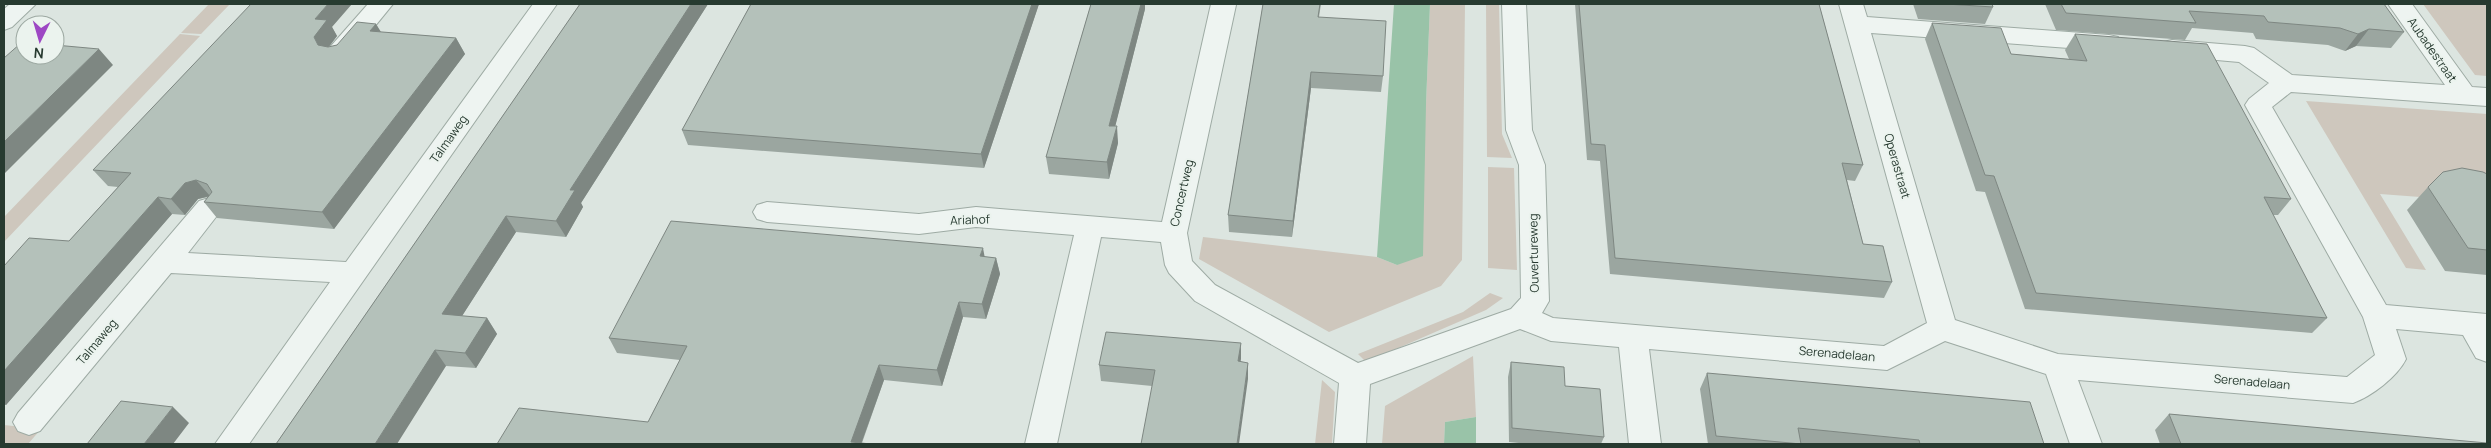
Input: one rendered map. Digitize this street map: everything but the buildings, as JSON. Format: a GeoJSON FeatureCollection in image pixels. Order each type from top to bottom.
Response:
{"type":"FeatureCollection","features":[{"type":"Feature","properties":{"kind":"street"},"geometry":{"type":"LineString","coordinates":[[4,22],[24,4]]}},
{"type":"Feature","properties":{"kind":"street"},"geometry":{"type":"LineString","coordinates":[[338,54],[381,4]]}},
{"type":"Feature","properties":{"kind":"street","name":"Talmaweg"},"geometry":{"type":"LineString","coordinates":[[231,444],[545,4]]}},
{"type":"Feature","properties":{"kind":"street","name":"Concertweg"},"geometry":{"type":"LineString","coordinates":[[1223,4],[1173,233],[1179,265],[1205,293],[1323,357],[1355,378]]}},
{"type":"Feature","properties":{"kind":"street","name":"Ouvertureweg"},"geometry":{"type":"LineString","coordinates":[[1514,4],[1519,130],[1532,166],[1535,301],[1521,317]]}},
{"type":"Feature","properties":{"kind":"street","name":"Aubadestraat"},"geometry":{"type":"LineString","coordinates":[[2400,4],[2476,96]]}},
{"type":"Feature","properties":{"kind":"street"},"geometry":{"type":"LineString","coordinates":[[1854,14],[2141,46],[2245,54],[2286,83],[2476,96]]}},
{"type":"Feature","properties":{"kind":"street","name":"Operastraat"},"geometry":{"type":"LineString","coordinates":[[1854,14],[1943,328]]}},
{"type":"Feature","properties":{"kind":"street","name":"Serenadelaan"},"geometry":{"type":"LineString","coordinates":[[1521,317],[1552,329],[1887,358],[1943,328],[2058,366],[2354,390],[2390,358],[2377,316],[2258,105],[2286,83]]}},
{"type":"Feature","properties":{"kind":"street","name":"Talmaweg"},"geometry":{"type":"LineString","coordinates":[[29,422],[209,208]]}},
{"type":"Feature","properties":{"kind":"street","name":"Ariahof"},"geometry":{"type":"LineString","coordinates":[[767,212],[919,224],[976,217],[1089,228],[1173,233]]}},
{"type":"Feature","properties":{"kind":"street"},"geometry":{"type":"LineString","coordinates":[[1041,444],[1089,228]]}},
{"type":"Feature","properties":{"kind":"street"},"geometry":{"type":"LineString","coordinates":[[165,262],[354,274]]}},
{"type":"Feature","properties":{"kind":"street"},"geometry":{"type":"LineString","coordinates":[[2377,316],[2480,325],[2487,350]]}},
{"type":"Feature","properties":{"kind":"street"},"geometry":{"type":"LineString","coordinates":[[1350,444],[1355,378],[1521,317]]}},
{"type":"Feature","properties":{"kind":"street"},"geometry":{"type":"LineString","coordinates":[[1633,336],[1645,444]]}},
{"type":"Feature","properties":{"kind":"street"},"geometry":{"type":"LineString","coordinates":[[2058,366],[2086,444]]}},
{"type":"Feature","properties":{"kind":"shaded area"},"geometry":{"type":"Polygon","coordinates":[[[209,4],[230,4],[201,34],[181,33],[209,4]]]}},
{"type":"Feature","properties":{"kind":"shaded area"},"geometry":{"type":"Polygon","coordinates":[[[1394,4],[1430,4],[1423,256],[1397,265],[1377,257],[1394,4]]]}},
{"type":"Feature","properties":{"kind":"shaded area"},"geometry":{"type":"Polygon","coordinates":[[[1430,4],[1465,4],[1462,260],[1441,286],[1329,332],[1199,259],[1203,237],[1377,257],[1397,265],[1426,104],[1430,4]]]}},
{"type":"Feature","properties":{"kind":"shaded area"},"geometry":{"type":"Polygon","coordinates":[[[1486,4],[1499,4],[1502,134],[1512,158],[1487,157],[1486,4]]]}},
{"type":"Feature","properties":{"kind":"shaded area"},"geometry":{"type":"Polygon","coordinates":[[[2423,4],[2487,4],[2487,76],[2475,75],[2423,4]]]}},
{"type":"Feature","properties":{"kind":"shaded area"},"geometry":{"type":"Polygon","coordinates":[[[180,34],[200,36],[4,242],[4,217],[180,34]]]}},
{"type":"Feature","properties":{"kind":"shaded area"},"geometry":{"type":"Polygon","coordinates":[[[2306,101],[2487,114],[2487,202],[2380,194],[2426,270],[2406,268],[2306,101]]]}},
{"type":"Feature","properties":{"kind":"shaded area"},"geometry":{"type":"Polygon","coordinates":[[[1488,167],[1514,168],[1517,270],[1488,268],[1488,167]]]}},
{"type":"Feature","properties":{"kind":"shaded area"},"geometry":{"type":"Polygon","coordinates":[[[1490,293],[1503,298],[1486,310],[1366,362],[1358,354],[1463,312],[1490,293]]]}},
{"type":"Feature","properties":{"kind":"shaded area"},"geometry":{"type":"Polygon","coordinates":[[[1473,356],[1476,417],[1445,422],[1444,444],[1382,444],[1385,406],[1473,356]]]}},
{"type":"Feature","properties":{"kind":"shaded area"},"geometry":{"type":"Polygon","coordinates":[[[1322,380],[1335,392],[1332,444],[1315,444],[1322,380]]]}},
{"type":"Feature","properties":{"kind":"shaded area"},"geometry":{"type":"Polygon","coordinates":[[[1476,417],[1476,444],[1444,444],[1445,422],[1476,417]]]}},
{"type":"Feature","properties":{"kind":"shaded area"},"geometry":{"type":"Polygon","coordinates":[[[4,425],[41,429],[28,444],[4,444],[4,425]]]}}]}
